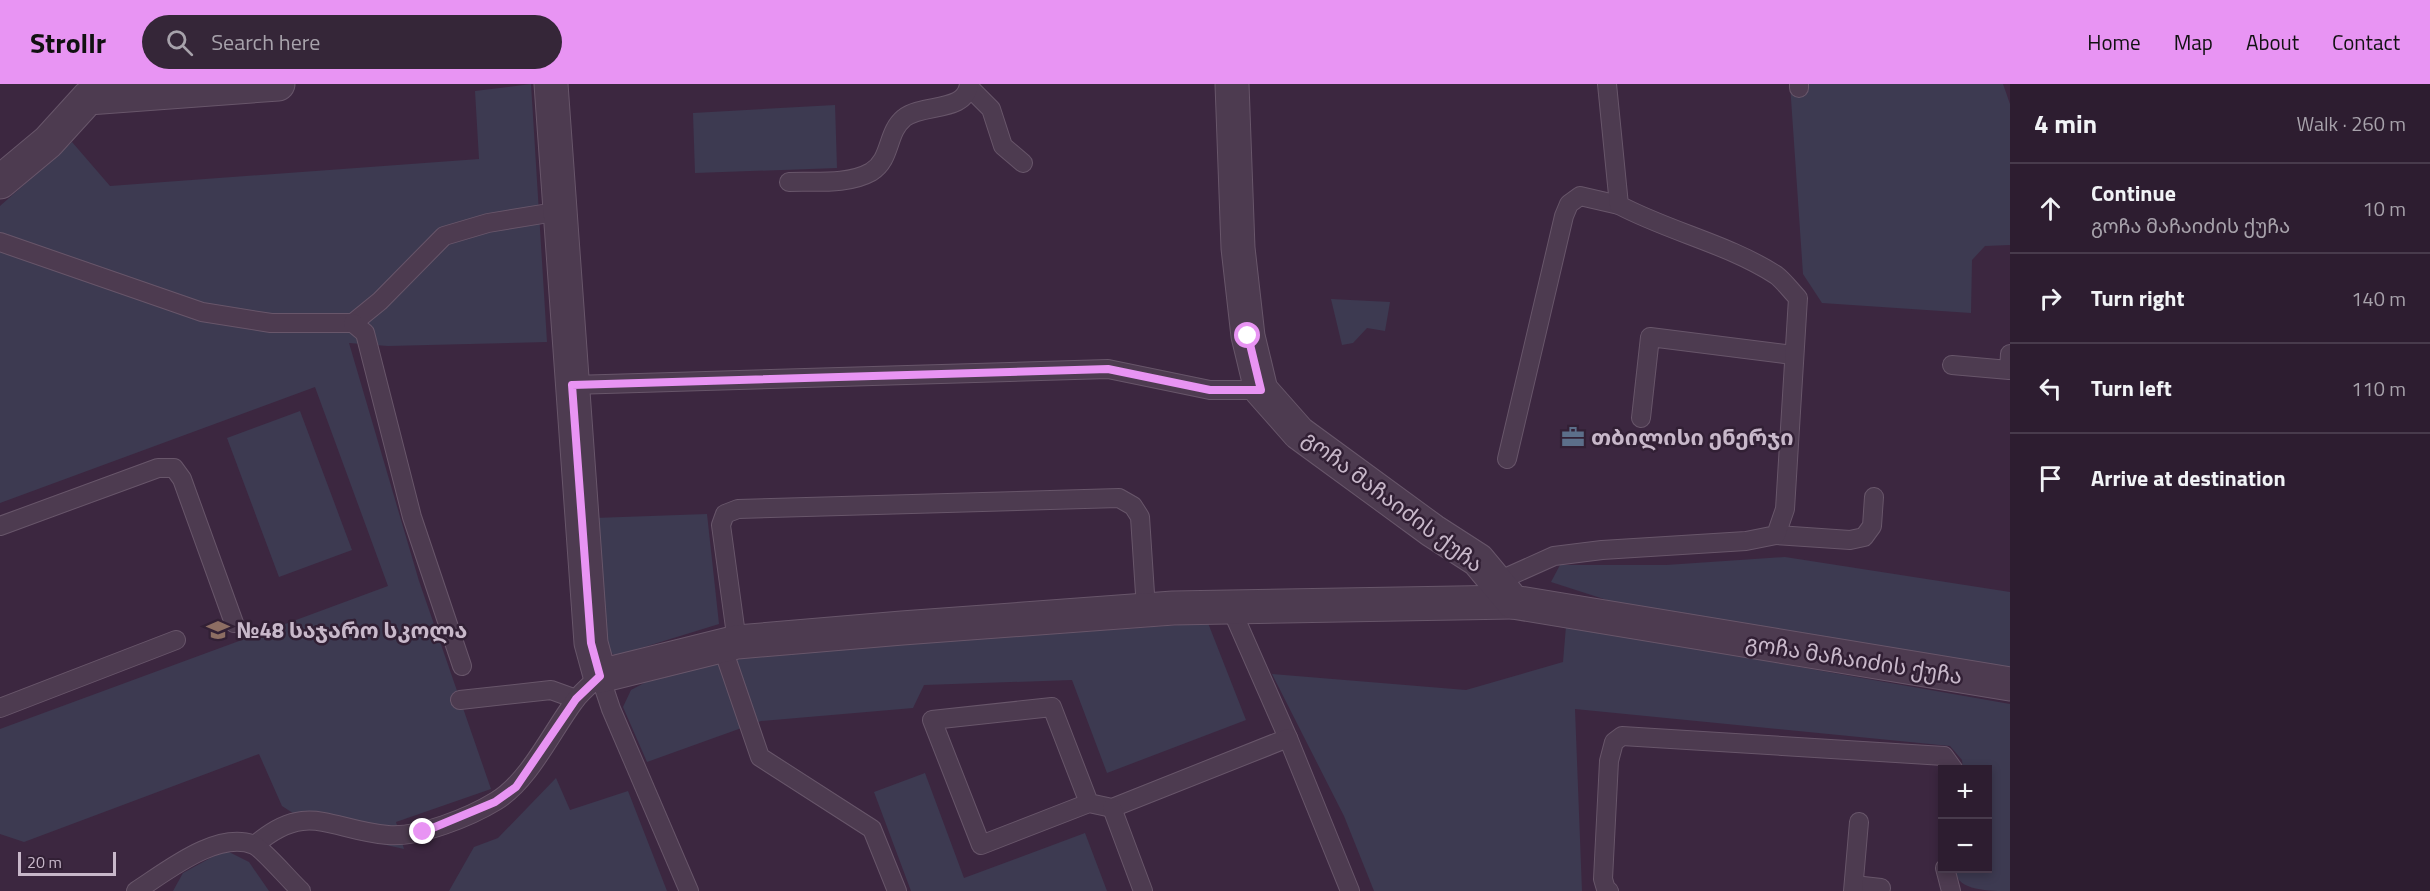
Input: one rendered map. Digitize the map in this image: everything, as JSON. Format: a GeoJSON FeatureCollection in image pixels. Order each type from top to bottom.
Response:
{"type":"FeatureCollection","features":[{"type":"Feature","properties":{"kind":"street"},"geometry":{"type":"LineString","coordinates":[[0,182],[48,142],[88,91],[278,84]]}},
{"type":"Feature","properties":{"kind":"street"},"geometry":{"type":"LineString","coordinates":[[551,84],[591,643],[600,676],[730,644],[1146,609],[1505,592]]}},
{"type":"Feature","properties":{"kind":"street","name":"გოჩა მაჩაიძის ქუჩა"},"geometry":{"type":"LineString","coordinates":[[1232,84],[1238,248],[1248,336],[1261,390],[1299,433],[1433,531],[1478,560],[1505,592],[2010,684]]}},
{"type":"Feature","properties":{"kind":"lane"},"geometry":{"type":"LineString","coordinates":[[1607,84],[1619,206]]}},
{"type":"Feature","properties":{"kind":"lane"},"geometry":{"type":"LineString","coordinates":[[789,182],[855,178],[871,172],[883,162],[893,132],[904,118],[920,110],[958,102],[965,96],[969,85],[991,109],[1003,146],[1023,163]]}},
{"type":"Feature","properties":{"kind":"lane"},"geometry":{"type":"LineString","coordinates":[[1507,459],[1564,216],[1569,204],[1580,196],[1619,206],[1649,221],[1721,247],[1777,276],[1798,298],[1785,509],[1776,535]]}},
{"type":"Feature","properties":{"kind":"lane"},"geometry":{"type":"LineString","coordinates":[[0,242],[202,312],[271,323],[353,323],[380,301],[444,236],[488,223],[561,211]]}},
{"type":"Feature","properties":{"kind":"lane"},"geometry":{"type":"LineString","coordinates":[[353,323],[365,333],[412,517],[462,666]]}},
{"type":"Feature","properties":{"kind":"lane"},"geometry":{"type":"LineString","coordinates":[[1641,418],[1650,337],[1793,355]]}},
{"type":"Feature","properties":{"kind":"lane"},"geometry":{"type":"LineString","coordinates":[[1952,366],[2009,370],[2010,354]]}},
{"type":"Feature","properties":{"kind":"lane"},"geometry":{"type":"LineString","coordinates":[[572,385],[1108,369],[1210,390],[1261,390]]}},
{"type":"Feature","properties":{"kind":"lane"},"geometry":{"type":"LineString","coordinates":[[0,526],[158,468],[174,468],[182,479],[234,623]]}},
{"type":"Feature","properties":{"kind":"lane"},"geometry":{"type":"LineString","coordinates":[[897,891],[872,829],[760,757],[730,644],[721,525],[725,514],[738,509],[1119,498],[1133,506],[1140,517],[1146,609]]}},
{"type":"Feature","properties":{"kind":"lane"},"geometry":{"type":"LineString","coordinates":[[1505,592],[1554,556],[1602,550],[1746,541],[1776,535],[1850,540],[1864,537],[1872,526],[1874,498]]}},
{"type":"Feature","properties":{"kind":"lane"},"geometry":{"type":"LineString","coordinates":[[1230,606],[1326,827],[1350,891]]}},
{"type":"Feature","properties":{"kind":"lane"},"geometry":{"type":"LineString","coordinates":[[0,708],[176,640]]}},
{"type":"Feature","properties":{"kind":"lane"},"geometry":{"type":"LineString","coordinates":[[255,845],[271,832],[289,822],[307,819],[389,835],[423,832],[495,802],[516,787],[576,699],[600,676],[616,720],[689,891]]}},
{"type":"Feature","properties":{"kind":"lane"},"geometry":{"type":"LineString","coordinates":[[460,700],[551,690],[576,699]]}},
{"type":"Feature","properties":{"kind":"lane"},"geometry":{"type":"LineString","coordinates":[[1089,803],[1052,707],[932,720],[981,845],[1089,803],[1112,808],[1288,738]]}},
{"type":"Feature","properties":{"kind":"lane"},"geometry":{"type":"LineString","coordinates":[[1610,891],[1606,889],[1603,879],[1609,760],[1614,742],[1622,736],[1944,756],[1950,765]]}},
{"type":"Feature","properties":{"kind":"lane"},"geometry":{"type":"LineString","coordinates":[[1112,808],[1143,891]]}},
{"type":"Feature","properties":{"kind":"lane"},"geometry":{"type":"LineString","coordinates":[[1859,822],[1853,888],[1881,888]]}},
{"type":"Feature","properties":{"kind":"lane"},"geometry":{"type":"LineString","coordinates":[[136,891],[195,854],[228,841],[255,845],[301,891]]}},
{"type":"Feature","properties":{"kind":"lane"},"geometry":{"type":"LineString","coordinates":[[1946,873],[1951,891]]}},
{"type":"Feature","properties":{"kind":"shaded area"},"geometry":{"type":"Polygon","coordinates":[[[531,84],[547,342],[388,346],[349,343],[419,581],[491,789],[396,822],[404,849],[319,830],[282,806],[259,754],[24,842],[0,834],[0,729],[388,586],[315,387],[0,503],[0,206],[72,142],[110,186],[479,159],[475,91],[531,84]]]}},
{"type":"Feature","properties":{"kind":"shaded area"},"geometry":{"type":"Polygon","coordinates":[[[1790,84],[2003,84],[2010,104],[2010,245],[1985,246],[1972,260],[1971,313],[1822,303],[1803,274],[1790,84]]]}},
{"type":"Feature","properties":{"kind":"shaded area"},"geometry":{"type":"Polygon","coordinates":[[[835,105],[837,168],[695,173],[693,113],[835,105]]]}},
{"type":"Feature","properties":{"kind":"shaded area"},"geometry":{"type":"Polygon","coordinates":[[[1331,299],[1390,302],[1385,331],[1367,328],[1353,343],[1342,345],[1331,299]]]}},
{"type":"Feature","properties":{"kind":"shaded area"},"geometry":{"type":"Polygon","coordinates":[[[300,411],[352,550],[279,577],[227,438],[300,411]]]}},
{"type":"Feature","properties":{"kind":"shaded area"},"geometry":{"type":"Polygon","coordinates":[[[707,514],[719,624],[615,656],[606,648],[594,518],[707,514]]]}},
{"type":"Feature","properties":{"kind":"shaded area"},"geometry":{"type":"Polygon","coordinates":[[[1785,557],[2010,592],[2010,670],[1610,601],[1551,582],[1560,565],[1666,565],[1785,557]]]}},
{"type":"Feature","properties":{"kind":"shaded area"},"geometry":{"type":"Polygon","coordinates":[[[1208,623],[1246,720],[1107,773],[1072,680],[924,685],[913,708],[761,721],[647,762],[623,707],[631,690],[659,675],[767,654],[1208,623]]]}},
{"type":"Feature","properties":{"kind":"shaded area"},"geometry":{"type":"Polygon","coordinates":[[[1566,626],[2010,704],[2010,891],[1993,891],[1967,886],[1957,876],[1957,873],[1992,873],[1992,765],[1963,765],[1962,760],[1950,746],[1575,709],[1582,891],[1374,891],[1344,816],[1272,674],[1466,690],[1563,662],[1566,626]]]}},
{"type":"Feature","properties":{"kind":"shaded area"},"geometry":{"type":"Polygon","coordinates":[[[925,773],[964,878],[1085,833],[1107,891],[911,891],[874,792],[925,773]]]}},
{"type":"Feature","properties":{"kind":"shaded area"},"geometry":{"type":"Polygon","coordinates":[[[556,778],[570,810],[628,791],[667,891],[449,891],[474,847],[498,838],[556,778]]]}},
{"type":"Feature","properties":{"kind":"shaded area"},"geometry":{"type":"Polygon","coordinates":[[[225,850],[249,862],[269,891],[173,891],[183,873],[225,850]]]}},
{"type":"Feature","properties":{"kind":"place","name":"თბილისი ენერჯი"},"geometry":{"type":"Point","coordinates":[1573,437]}},
{"type":"Feature","properties":{"kind":"place","name":"№48 საჯარო სკოლა"},"geometry":{"type":"Point","coordinates":[218,630]}},
{"type":"Feature","properties":{"kind":"route"},"geometry":{"type":"LineString","coordinates":[[423,832],[495,802],[516,787],[576,699],[600,676],[591,643],[572,385],[1108,369],[1210,390],[1261,390],[1248,336]]}}]}
